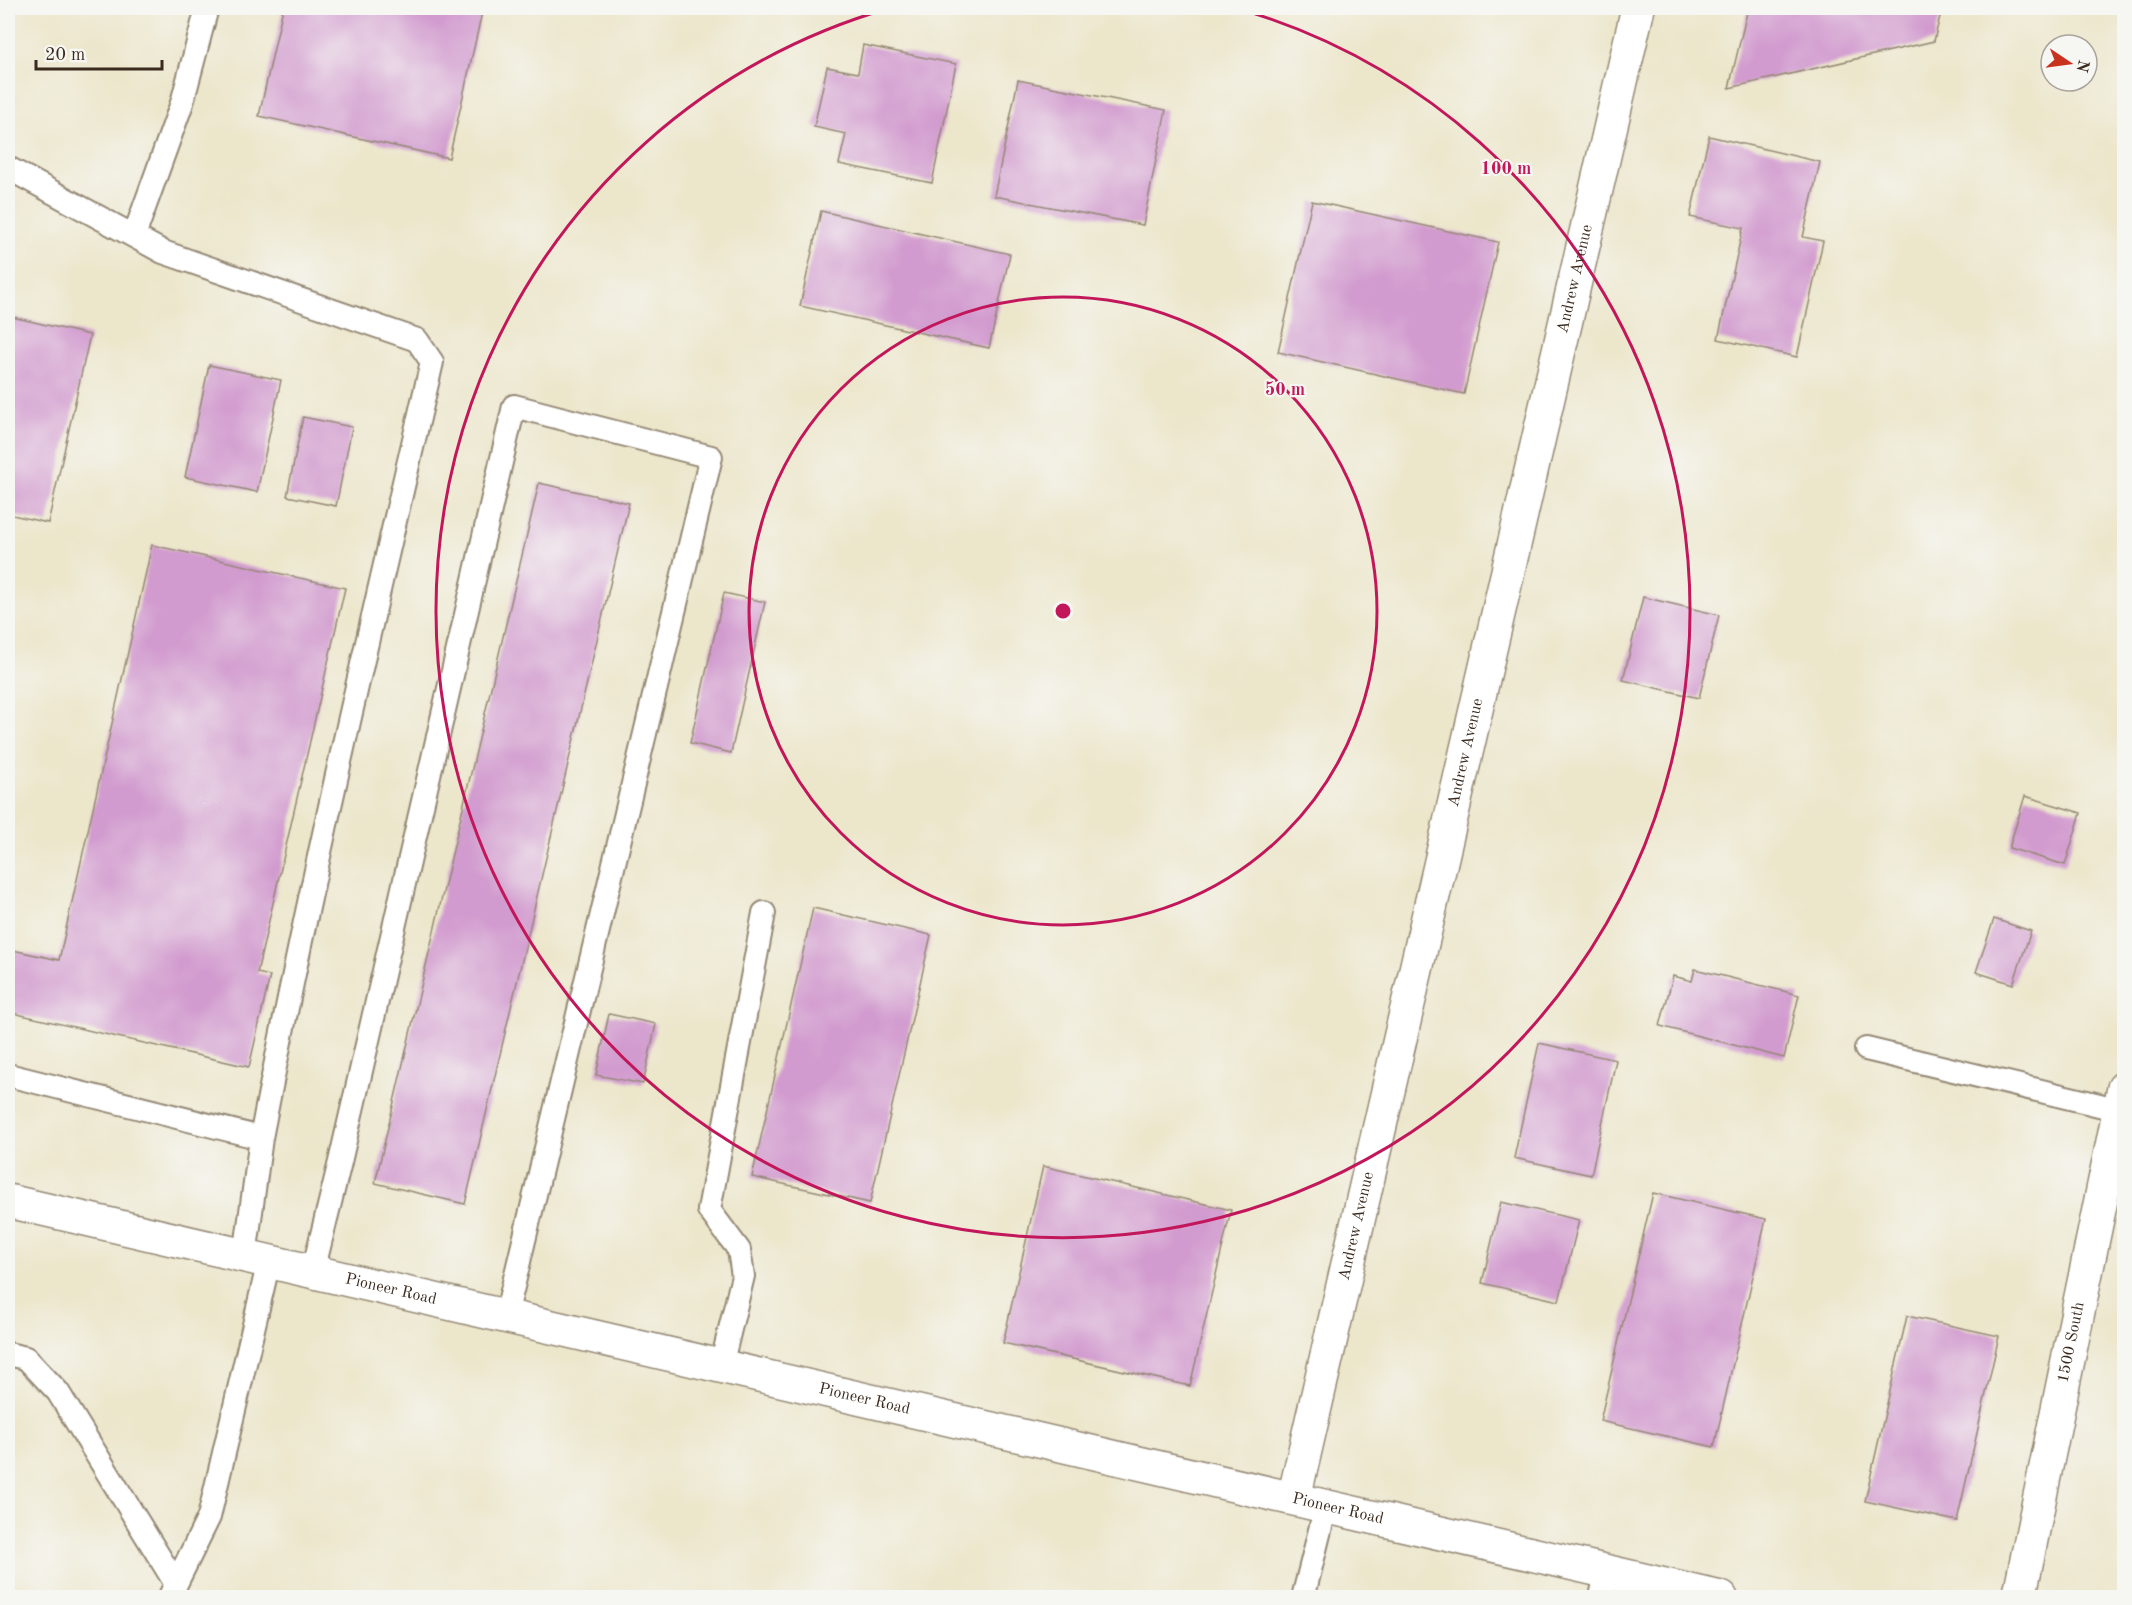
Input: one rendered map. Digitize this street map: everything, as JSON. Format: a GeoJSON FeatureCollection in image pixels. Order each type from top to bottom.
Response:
{"type":"FeatureCollection","features":[{"type":"Feature","properties":{"kind":"street","name":"Andrew Avenue"},"geometry":{"type":"LineString","coordinates":[[1294,1498],[1638,8]]}},
{"type":"Feature","properties":{"kind":"street","name":"1500 South"},"geometry":{"type":"LineString","coordinates":[[2019,1598],[2122,1099]]}},
{"type":"Feature","properties":{"kind":"street","name":"Pioneer Road"},"geometry":{"type":"LineString","coordinates":[[8,1201],[1294,1498],[1604,1584],[1721,1598]]}},
{"type":"Feature","properties":{"kind":"lane"},"geometry":{"type":"LineString","coordinates":[[134,236],[182,103],[207,8]]}},
{"type":"Feature","properties":{"kind":"lane"},"geometry":{"type":"LineString","coordinates":[[8,168],[164,252],[417,340],[432,362],[336,777],[292,979],[261,1138],[257,1258],[209,1518],[172,1591]]}},
{"type":"Feature","properties":{"kind":"lane"},"geometry":{"type":"LineString","coordinates":[[313,1271],[343,1151],[514,406],[711,457],[506,1316]]}},
{"type":"Feature","properties":{"kind":"lane"},"geometry":{"type":"LineString","coordinates":[[721,1366],[743,1276],[739,1250],[709,1210],[764,912]]}},
{"type":"Feature","properties":{"kind":"lane"},"geometry":{"type":"LineString","coordinates":[[1866,1049],[2122,1099]]}},
{"type":"Feature","properties":{"kind":"lane"},"geometry":{"type":"LineString","coordinates":[[8,1075],[261,1138]]}},
{"type":"Feature","properties":{"kind":"lane"},"geometry":{"type":"LineString","coordinates":[[8,1354],[26,1358],[58,1392],[172,1591]]}},
{"type":"Feature","properties":{"kind":"lane"},"geometry":{"type":"LineString","coordinates":[[1303,1598],[1326,1506]]}},
{"type":"Feature","properties":{"kind":"building"},"geometry":{"type":"Polygon","coordinates":[[[283,8],[483,8],[449,158],[259,116],[283,8]]]}},
{"type":"Feature","properties":{"kind":"building"},"geometry":{"type":"Polygon","coordinates":[[[1748,8],[1942,8],[1934,41],[1729,88],[1748,8]]]}},
{"type":"Feature","properties":{"kind":"building"},"geometry":{"type":"Polygon","coordinates":[[[863,45],[956,64],[932,183],[839,164],[846,134],[814,127],[827,67],[858,73],[863,45]]]}},
{"type":"Feature","properties":{"kind":"building"},"geometry":{"type":"Polygon","coordinates":[[[1018,80],[1166,110],[1143,225],[994,196],[1018,80]]]}},
{"type":"Feature","properties":{"kind":"building"},"geometry":{"type":"Polygon","coordinates":[[[1709,136],[1820,162],[1803,237],[1823,241],[1797,357],[1718,339],[1743,228],[1690,217],[1709,136]]]}},
{"type":"Feature","properties":{"kind":"building"},"geometry":{"type":"Polygon","coordinates":[[[1312,201],[1498,242],[1464,394],[1278,352],[1312,201]]]}},
{"type":"Feature","properties":{"kind":"building"},"geometry":{"type":"Polygon","coordinates":[[[821,211],[1010,254],[989,348],[800,306],[821,211]]]}},
{"type":"Feature","properties":{"kind":"building"},"geometry":{"type":"Polygon","coordinates":[[[8,316],[90,335],[48,523],[8,514],[8,316]]]}},
{"type":"Feature","properties":{"kind":"building"},"geometry":{"type":"Polygon","coordinates":[[[209,365],[281,380],[257,492],[185,477],[209,365]]]}},
{"type":"Feature","properties":{"kind":"building"},"geometry":{"type":"Polygon","coordinates":[[[303,417],[352,427],[336,506],[287,496],[303,417]]]}},
{"type":"Feature","properties":{"kind":"building"},"geometry":{"type":"Polygon","coordinates":[[[539,483],[629,503],[465,1204],[375,1183],[539,483]]]}},
{"type":"Feature","properties":{"kind":"building"},"geometry":{"type":"Polygon","coordinates":[[[152,545],[345,588],[257,973],[270,976],[249,1067],[8,1012],[8,949],[59,960],[152,545]]]}},
{"type":"Feature","properties":{"kind":"building"},"geometry":{"type":"Polygon","coordinates":[[[724,593],[765,602],[731,753],[690,743],[724,593]]]}},
{"type":"Feature","properties":{"kind":"building"},"geometry":{"type":"Polygon","coordinates":[[[1643,597],[1719,615],[1699,698],[1623,680],[1643,597]]]}},
{"type":"Feature","properties":{"kind":"building"},"geometry":{"type":"Polygon","coordinates":[[[2025,796],[2081,813],[2065,865],[2009,848],[2025,796]]]}},
{"type":"Feature","properties":{"kind":"building"},"geometry":{"type":"Polygon","coordinates":[[[813,908],[931,935],[870,1203],[752,1177],[813,908]]]}},
{"type":"Feature","properties":{"kind":"building"},"geometry":{"type":"Polygon","coordinates":[[[1994,919],[2031,931],[2013,984],[1976,972],[1994,919]]]}},
{"type":"Feature","properties":{"kind":"building"},"geometry":{"type":"Polygon","coordinates":[[[1695,969],[1799,995],[1784,1058],[1660,1026],[1673,976],[1692,981],[1695,969]]]}},
{"type":"Feature","properties":{"kind":"building"},"geometry":{"type":"Polygon","coordinates":[[[609,1014],[656,1024],[643,1084],[596,1075],[609,1014]]]}},
{"type":"Feature","properties":{"kind":"building"},"geometry":{"type":"Polygon","coordinates":[[[1539,1043],[1616,1060],[1591,1175],[1514,1158],[1539,1043]]]}},
{"type":"Feature","properties":{"kind":"building"},"geometry":{"type":"Polygon","coordinates":[[[1043,1166],[1231,1210],[1190,1386],[1003,1343],[1043,1166]]]}},
{"type":"Feature","properties":{"kind":"building"},"geometry":{"type":"Polygon","coordinates":[[[1653,1193],[1766,1219],[1714,1447],[1600,1421],[1653,1193]]]}},
{"type":"Feature","properties":{"kind":"building"},"geometry":{"type":"Polygon","coordinates":[[[1501,1202],[1579,1220],[1559,1301],[1482,1283],[1501,1202]]]}},
{"type":"Feature","properties":{"kind":"building"},"geometry":{"type":"Polygon","coordinates":[[[1907,1316],[1999,1336],[1957,1521],[1865,1501],[1907,1316]]]}}]}
